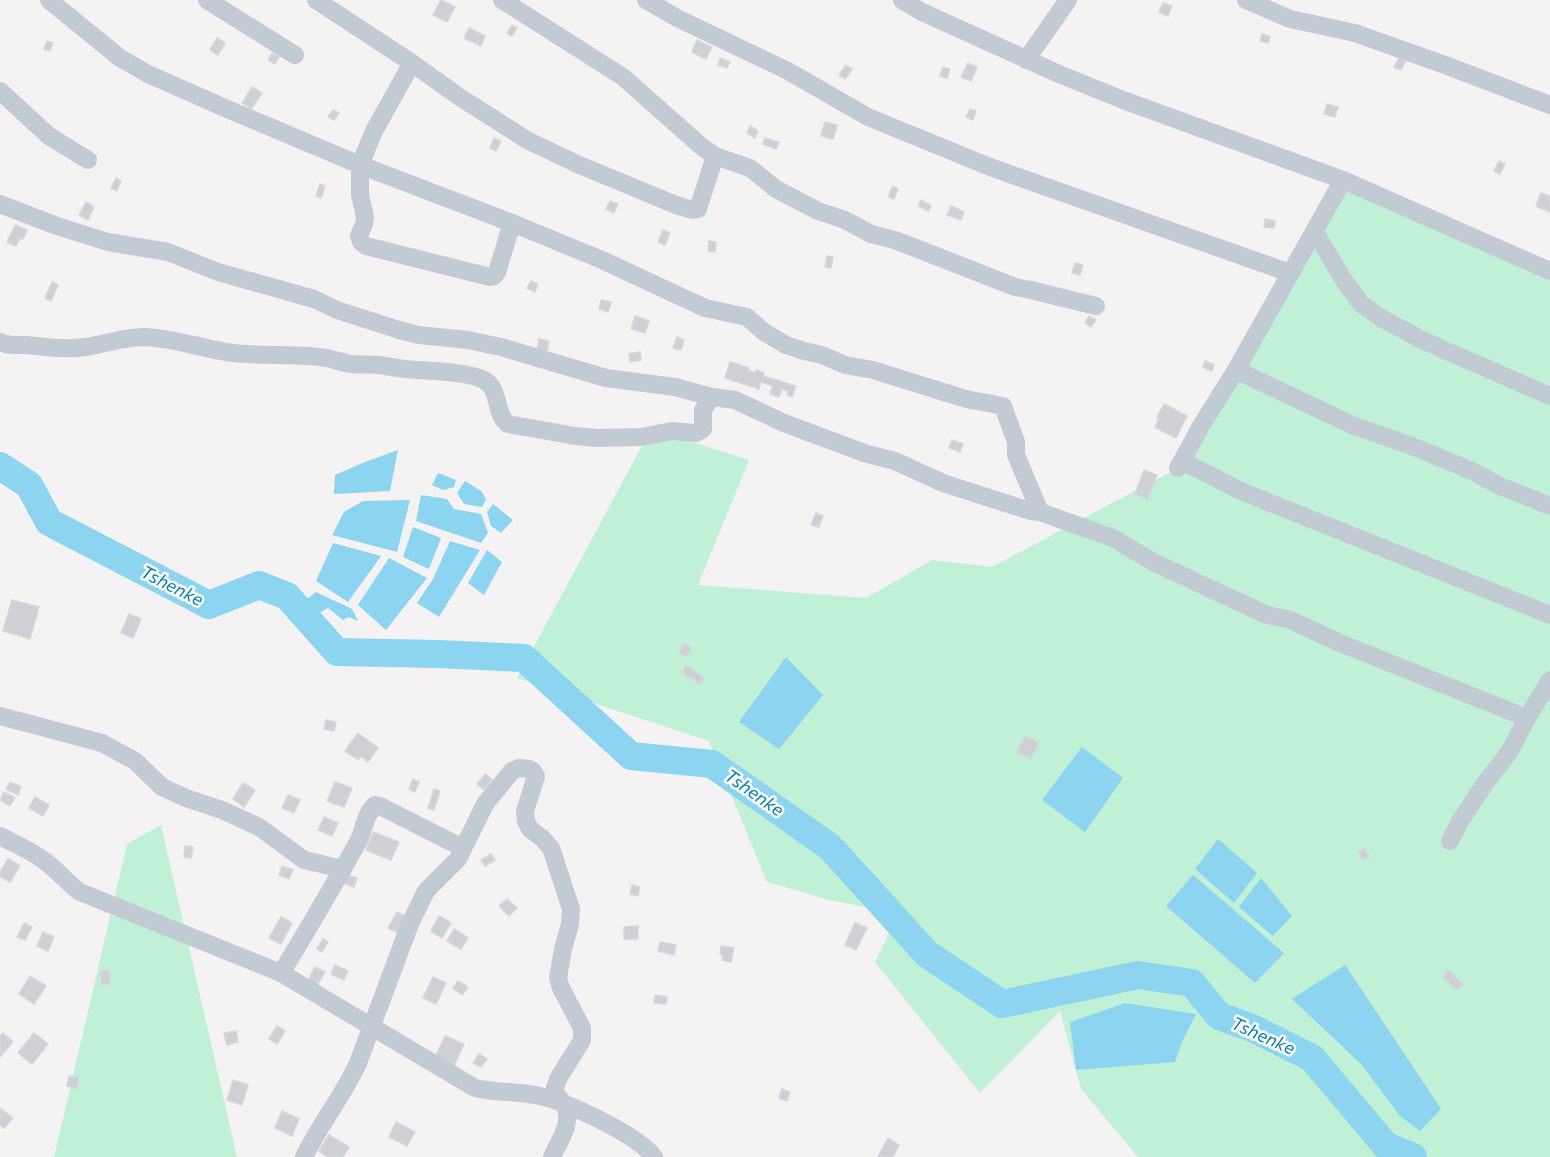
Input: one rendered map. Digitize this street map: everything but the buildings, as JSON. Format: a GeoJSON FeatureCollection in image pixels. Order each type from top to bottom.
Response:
{"type":"FeatureCollection","features":[{"type":"Feature","properties":{"kind":"street"},"geometry":{"type":"LineString","coordinates":[[49,0],[120,58],[148,74],[225,108],[360,165],[602,260],[705,308],[747,317],[774,339],[795,348],[845,365],[873,369],[966,399],[1003,406],[1016,442],[1016,455],[1040,512]]}},
{"type":"Feature","properties":{"kind":"street"},"geometry":{"type":"LineString","coordinates":[[207,0],[295,55]]}},
{"type":"Feature","properties":{"kind":"street"},"geometry":{"type":"LineString","coordinates":[[316,0],[527,140],[577,164],[676,205],[693,210],[698,209],[715,156]]}},
{"type":"Feature","properties":{"kind":"street"},"geometry":{"type":"LineString","coordinates":[[502,0],[623,77],[715,156],[750,168],[776,189],[818,211],[845,220],[871,234],[896,240],[1015,287],[1096,306]]}},
{"type":"Feature","properties":{"kind":"street"},"geometry":{"type":"LineString","coordinates":[[646,0],[677,18],[788,71],[868,117],[990,167],[1290,273]]}},
{"type":"Feature","properties":{"kind":"street"},"geometry":{"type":"LineString","coordinates":[[902,0],[922,12],[1026,60],[1123,100],[1343,180],[1550,272]]}},
{"type":"Feature","properties":{"kind":"street"},"geometry":{"type":"LineString","coordinates":[[1026,60],[1068,0]]}},
{"type":"Feature","properties":{"kind":"street"},"geometry":{"type":"LineString","coordinates":[[1246,0],[1290,19],[1355,33],[1550,105]]}},
{"type":"Feature","properties":{"kind":"street"},"geometry":{"type":"LineString","coordinates":[[412,63],[374,131],[360,165],[360,195],[365,217],[359,237],[361,242],[366,246],[490,277],[497,272],[512,223]]}},
{"type":"Feature","properties":{"kind":"street"},"geometry":{"type":"LineString","coordinates":[[0,92],[49,136],[88,160]]}},
{"type":"Feature","properties":{"kind":"street"},"geometry":{"type":"LineString","coordinates":[[1343,180],[1180,464],[1241,491],[1550,615]]}},
{"type":"Feature","properties":{"kind":"street"},"geometry":{"type":"LineString","coordinates":[[0,204],[57,226],[108,242],[168,252],[218,273],[314,299],[337,310],[399,330],[419,335],[501,346],[606,378],[675,387],[712,397],[735,400],[784,423],[867,454],[895,461],[943,483],[1030,511],[1040,512],[1113,538],[1153,562],[1267,615],[1288,619],[1340,643],[1527,718]]}},
{"type":"Feature","properties":{"kind":"street"},"geometry":{"type":"LineString","coordinates":[[1315,232],[1361,304],[1381,318],[1424,341],[1550,396]]}},
{"type":"Feature","properties":{"kind":"street"},"geometry":{"type":"LineString","coordinates":[[0,342],[6,345],[56,349],[84,348],[124,338],[143,337],[167,339],[234,353],[322,357],[351,364],[468,375],[483,379],[493,387],[502,420],[508,424],[575,436],[629,438],[672,431],[696,433],[703,429],[703,410],[712,397]]}},
{"type":"Feature","properties":{"kind":"street"},"geometry":{"type":"LineString","coordinates":[[1236,370],[1352,425],[1417,448],[1550,506]]}},
{"type":"Feature","properties":{"kind":"street"},"geometry":{"type":"LineString","coordinates":[[1450,841],[1486,782],[1510,752],[1550,680]]}},
{"type":"Feature","properties":{"kind":"street"},"geometry":{"type":"LineString","coordinates":[[0,716],[102,743],[135,761],[162,787],[259,827],[304,860],[343,869]]}},
{"type":"Feature","properties":{"kind":"street"},"geometry":{"type":"LineString","coordinates":[[304,1157],[323,1121],[350,1080],[372,1028],[410,924],[426,891],[458,859],[485,804],[512,771],[519,768],[529,769],[536,776],[525,811],[526,821],[530,829],[551,848],[571,909],[558,978],[582,1028],[582,1041],[558,1079],[555,1091],[565,1105],[568,1115],[566,1127],[552,1157]]}},
{"type":"Feature","properties":{"kind":"street"},"geometry":{"type":"LineString","coordinates":[[281,973],[343,869],[363,833],[370,810],[375,805],[463,848]]}},
{"type":"Feature","properties":{"kind":"street"},"geometry":{"type":"LineString","coordinates":[[0,836],[38,856],[80,892],[281,973],[475,1089],[540,1096],[592,1115],[649,1150],[654,1157]]}},
{"type":"Feature","properties":{"kind":"green space"},"geometry":{"type":"Polygon","coordinates":[[[1343,180],[1550,271],[1550,1157],[1138,1157],[1081,1089],[1060,1011],[980,1093],[875,962],[899,913],[833,901],[767,882],[709,741],[517,678],[651,429],[749,460],[698,585],[866,598],[932,560],[992,567],[1178,468],[1343,180]]]}},
{"type":"Feature","properties":{"kind":"green space"},"geometry":{"type":"Polygon","coordinates":[[[161,825],[237,1157],[54,1157],[127,844],[161,825]]]}},
{"type":"Feature","properties":{"kind":"water"},"geometry":{"type":"Polygon","coordinates":[[[398,450],[390,491],[334,494],[335,475],[398,450]]]}},
{"type":"Feature","properties":{"kind":"water"},"geometry":{"type":"Polygon","coordinates":[[[438,473],[456,480],[454,487],[443,490],[432,485],[438,473]]]}},
{"type":"Feature","properties":{"kind":"water"},"geometry":{"type":"Polygon","coordinates":[[[465,481],[481,491],[486,499],[482,507],[464,504],[457,493],[465,481]]]}},
{"type":"Feature","properties":{"kind":"water"},"geometry":{"type":"Polygon","coordinates":[[[421,495],[447,499],[454,509],[481,514],[488,533],[481,543],[416,521],[421,495]]]}},
{"type":"Feature","properties":{"kind":"water"},"geometry":{"type":"Polygon","coordinates":[[[410,500],[397,552],[332,535],[344,512],[363,501],[410,500]]]}},
{"type":"Feature","properties":{"kind":"water"},"geometry":{"type":"Polygon","coordinates":[[[493,504],[513,520],[501,533],[491,526],[487,512],[493,504]]]}},
{"type":"Feature","properties":{"kind":"water"},"geometry":{"type":"Polygon","coordinates":[[[413,527],[441,538],[429,569],[403,557],[413,527]]]}},
{"type":"Feature","properties":{"kind":"water"},"geometry":{"type":"Polygon","coordinates":[[[450,541],[480,550],[439,617],[417,603],[433,579],[450,541]]]}},
{"type":"Feature","properties":{"kind":"water"},"geometry":{"type":"Polygon","coordinates":[[[333,543],[381,556],[348,602],[316,581],[333,543]]]}},
{"type":"Feature","properties":{"kind":"water"},"geometry":{"type":"Polygon","coordinates":[[[487,550],[502,562],[484,595],[468,583],[487,550]]]}},
{"type":"Feature","properties":{"kind":"water"},"geometry":{"type":"Polygon","coordinates":[[[389,558],[427,578],[386,630],[358,605],[389,558]]]}},
{"type":"Feature","properties":{"kind":"water"},"geometry":{"type":"Polygon","coordinates":[[[316,592],[352,609],[358,621],[349,617],[343,620],[328,608],[316,615],[306,600],[316,592]]]}},
{"type":"Feature","properties":{"kind":"water"},"geometry":{"type":"Polygon","coordinates":[[[786,657],[823,695],[779,749],[739,722],[786,657]]]}},
{"type":"Feature","properties":{"kind":"water"},"geometry":{"type":"Polygon","coordinates":[[[1082,747],[1123,778],[1085,832],[1042,800],[1082,747]]]}},
{"type":"Feature","properties":{"kind":"water"},"geometry":{"type":"Polygon","coordinates":[[[1218,839],[1257,873],[1234,903],[1195,869],[1218,839]]]}},
{"type":"Feature","properties":{"kind":"water"},"geometry":{"type":"Polygon","coordinates":[[[1193,875],[1284,953],[1255,983],[1166,906],[1193,875]]]}},
{"type":"Feature","properties":{"kind":"water"},"geometry":{"type":"Polygon","coordinates":[[[1261,878],[1292,916],[1273,936],[1239,907],[1261,878]]]}},
{"type":"Feature","properties":{"kind":"water"},"geometry":{"type":"Polygon","coordinates":[[[1345,965],[1441,1109],[1420,1131],[1400,1116],[1361,1064],[1292,999],[1345,965]]]}},
{"type":"Feature","properties":{"kind":"water"},"geometry":{"type":"Polygon","coordinates":[[[1125,1003],[1196,1014],[1175,1062],[1076,1070],[1070,1022],[1125,1003]]]}},
{"type":"Feature","properties":{"kind":"waterway","name":"Tshenke"},"geometry":{"type":"LineString","coordinates":[[0,466],[29,485],[49,522],[209,605],[259,585],[287,596],[337,652],[524,658],[631,756],[712,764],[830,847],[927,954],[1002,1004],[1138,975],[1192,983],[1219,1016],[1252,1028],[1312,1058],[1386,1146],[1413,1157]]}}]}
